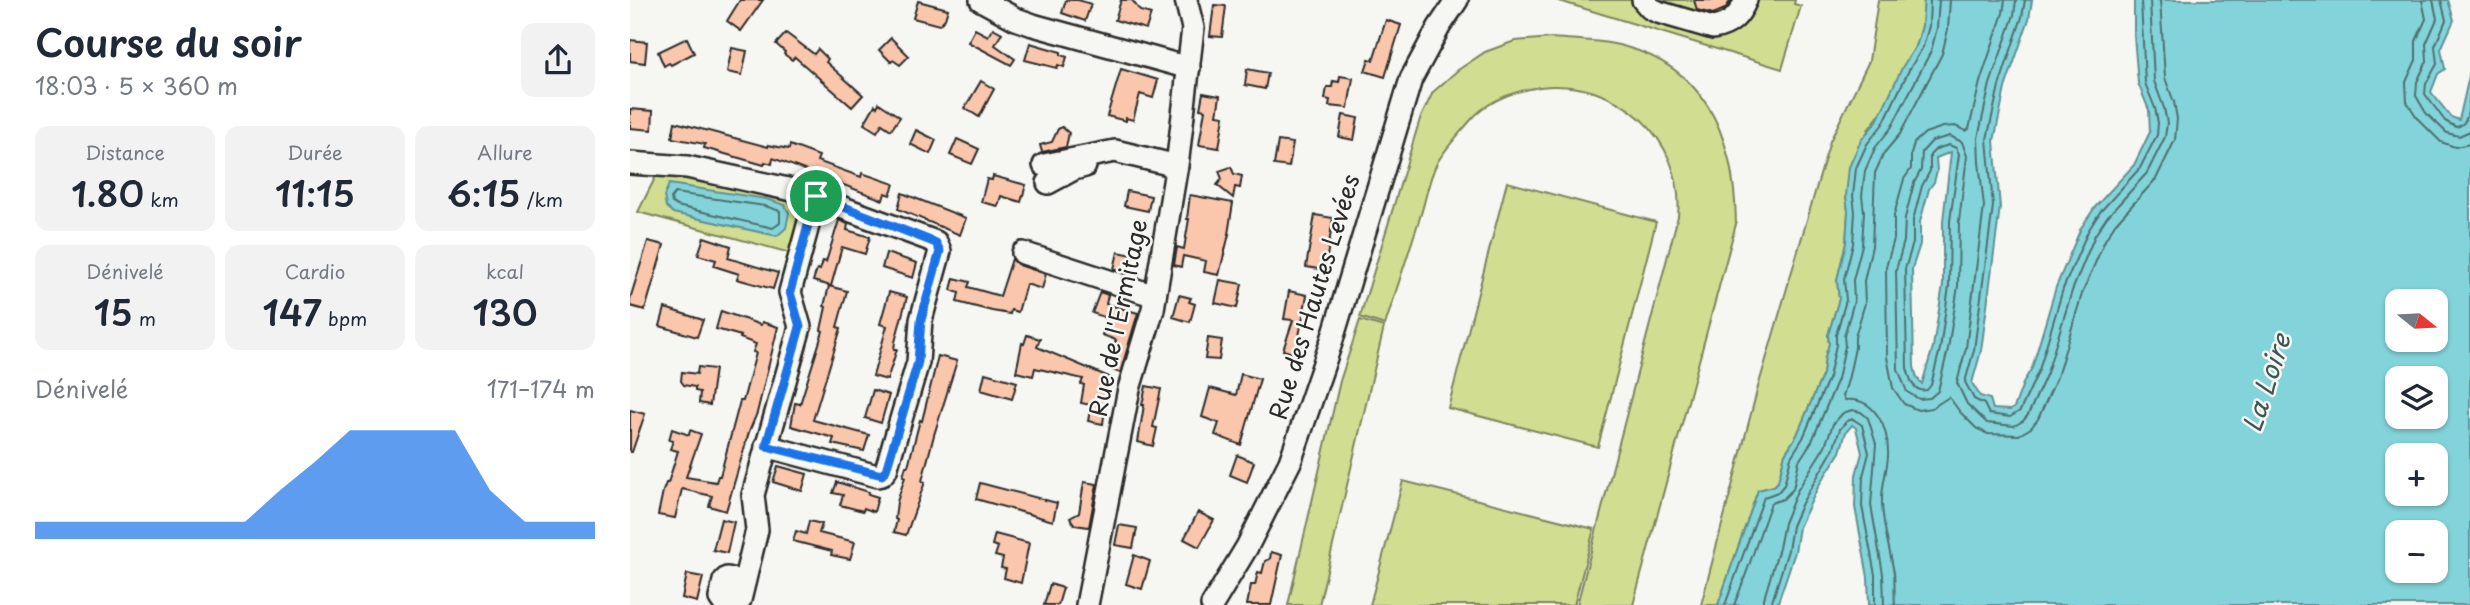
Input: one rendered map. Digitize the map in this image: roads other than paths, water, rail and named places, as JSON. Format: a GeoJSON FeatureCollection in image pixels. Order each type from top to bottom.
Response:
{"type":"FeatureCollection","features":[{"type":"Feature","properties":{"kind":"street"},"geometry":{"type":"LineString","coordinates":[[981,0],[1025,22],[1189,68]]}},
{"type":"Feature","properties":{"kind":"street","name":"Rue de l'Ermitage"},"geometry":{"type":"LineString","coordinates":[[1087,605],[1129,389],[1155,296],[1176,171],[1193,28],[1186,0]]}},
{"type":"Feature","properties":{"kind":"street","name":"Rue des Hautes Levées"},"geometry":{"type":"LineString","coordinates":[[1212,605],[1247,547],[1290,462],[1331,343],[1411,79],[1457,0]]}},
{"type":"Feature","properties":{"kind":"street"},"geometry":{"type":"LineString","coordinates":[[1643,0],[1658,12],[1713,28],[1722,27],[1736,18],[1746,0]]}},
{"type":"Feature","properties":{"kind":"street"},"geometry":{"type":"LineString","coordinates":[[1046,174],[1108,160],[1176,171]]}},
{"type":"Feature","properties":{"kind":"street"},"geometry":{"type":"LineString","coordinates":[[630,163],[687,167],[816,196],[936,243],[940,251],[921,320],[918,362],[886,470],[882,475],[766,446]]}},
{"type":"Feature","properties":{"kind":"street"},"geometry":{"type":"LineString","coordinates":[[735,605],[740,600],[757,530],[753,495],[800,327],[790,292],[816,196]]}},
{"type":"Feature","properties":{"kind":"street"},"geometry":{"type":"LineString","coordinates":[[1023,253],[1155,296]]}},
{"type":"Feature","properties":{"kind":"street"},"geometry":{"type":"LineString","coordinates":[[725,605],[720,598],[724,581],[727,578],[744,582]]}},
{"type":"Feature","properties":{"kind":"water","name":"La Loire"},"geometry":{"type":"Polygon","coordinates":[[[1924,0],[2032,0],[2029,19],[2005,88],[1994,141],[2000,207],[1981,351],[1972,383],[1980,396],[1990,399],[1993,409],[2010,410],[2014,408],[2032,368],[2056,287],[2081,228],[2095,207],[2134,165],[2150,132],[2149,110],[2138,83],[2134,0],[2448,0],[2454,20],[2441,49],[2445,69],[2438,74],[2431,92],[2451,117],[2459,120],[2470,72],[2470,605],[1869,605],[1868,577],[1855,507],[1856,475],[1862,453],[1856,428],[1852,425],[1799,527],[1795,552],[1777,605],[1718,605],[1758,490],[1774,486],[1778,482],[1785,454],[1797,435],[1823,374],[1829,344],[1828,335],[1839,299],[1837,280],[1846,243],[1849,167],[1861,140],[1877,121],[1903,66],[1917,44],[1922,26],[1924,0]],[[1951,152],[1936,158],[1937,171],[1920,222],[1920,244],[1912,269],[1914,367],[1922,384],[1933,347],[1943,285],[1943,221],[1951,152]]]}},
{"type":"Feature","properties":{"kind":"water"},"geometry":{"type":"Polygon","coordinates":[[[669,184],[766,199],[785,205],[789,213],[786,228],[777,236],[673,213],[666,207],[664,196],[669,184]]]}}]}
